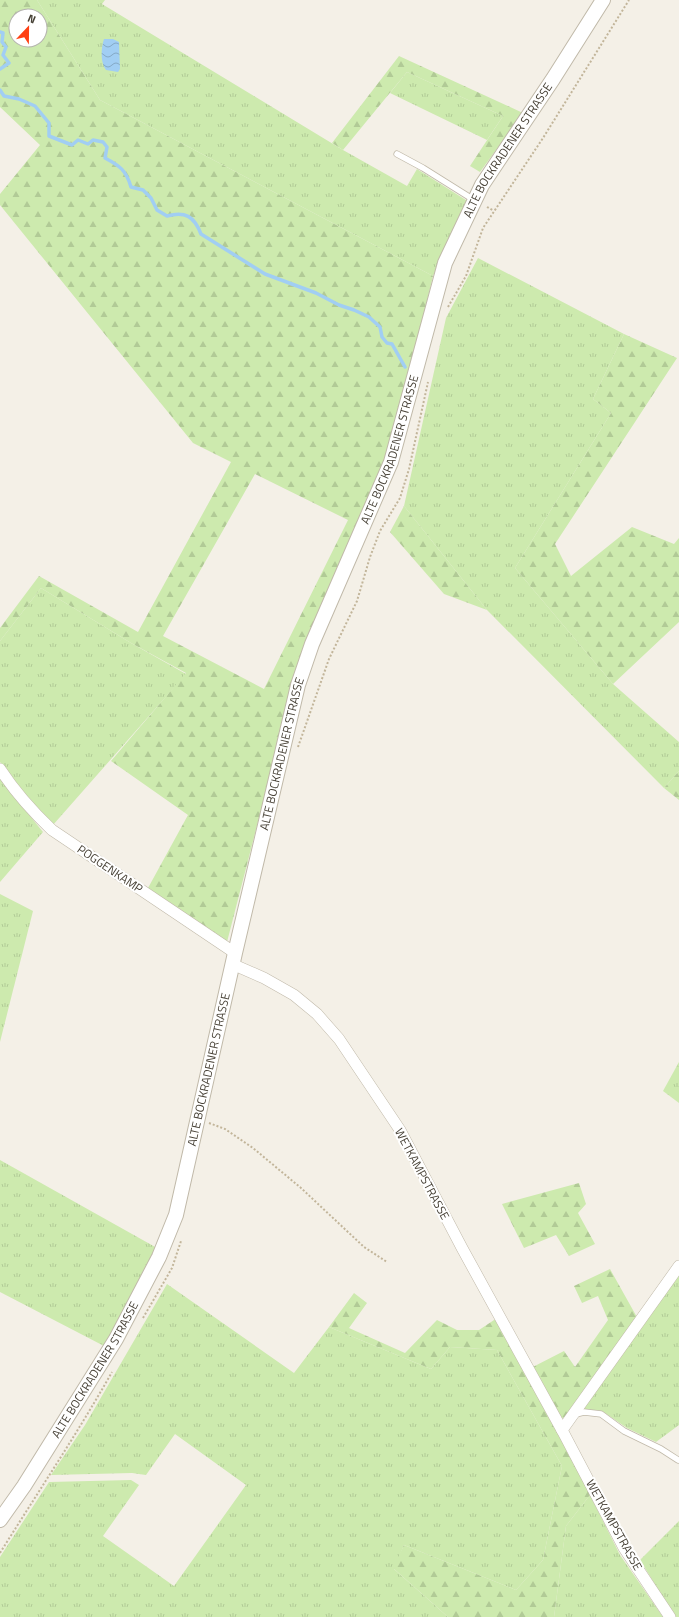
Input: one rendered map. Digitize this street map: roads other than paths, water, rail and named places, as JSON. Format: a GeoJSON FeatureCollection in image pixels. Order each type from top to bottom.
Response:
{"type":"FeatureCollection","features":[{"type":"Feature","properties":{"kind":"street","name":"ALTE BOCKRADENER STRASSE"},"geometry":{"type":"LineString","coordinates":[[0,1520],[24,1486],[116,1339],[159,1257],[176,1215],[233,959],[298,686],[312,644],[391,462],[445,263],[482,185],[553,79],[603,0]]}},
{"type":"Feature","properties":{"kind":"street","name":"POGGENKAMP"},"geometry":{"type":"LineString","coordinates":[[0,769],[29,808],[52,830],[233,959]]}},
{"type":"Feature","properties":{"kind":"street","name":"WETKAMPSTRASSE"},"geometry":{"type":"LineString","coordinates":[[233,959],[294,995],[317,1014],[339,1039],[400,1130],[624,1548],[670,1617]]}},
{"type":"Feature","properties":{"kind":"street"},"geometry":{"type":"LineString","coordinates":[[562,1430],[679,1266]]}},
{"type":"Feature","properties":{"kind":"lane"},"geometry":{"type":"LineString","coordinates":[[397,154],[475,200]]}},
{"type":"Feature","properties":{"kind":"lane"},"geometry":{"type":"LineString","coordinates":[[573,1414],[584,1412],[601,1414],[624,1431],[661,1449],[678,1460]]}},
{"type":"Feature","properties":{"kind":"water"},"geometry":{"type":"Polygon","coordinates":[[[104,39],[113,39],[119,42],[120,69],[118,72],[106,70],[104,67],[102,47],[104,39]]]}},
{"type":"Feature","properties":{"kind":"waterway"},"geometry":{"type":"LineString","coordinates":[[0,32],[3,33],[2,42],[6,47],[3,55],[9,63],[0,69]]}},
{"type":"Feature","properties":{"kind":"waterway"},"geometry":{"type":"LineString","coordinates":[[0,90],[4,96],[19,99],[35,106],[49,123],[49,136],[72,145],[78,140],[88,144],[93,140],[103,142],[107,147],[105,158],[122,169],[125,172],[131,187],[143,190],[151,198],[157,210],[167,216],[179,214],[188,216],[195,223],[201,234],[265,274],[316,293],[339,305],[369,317],[380,327],[382,337],[387,343],[392,344],[405,367]]}}]}
